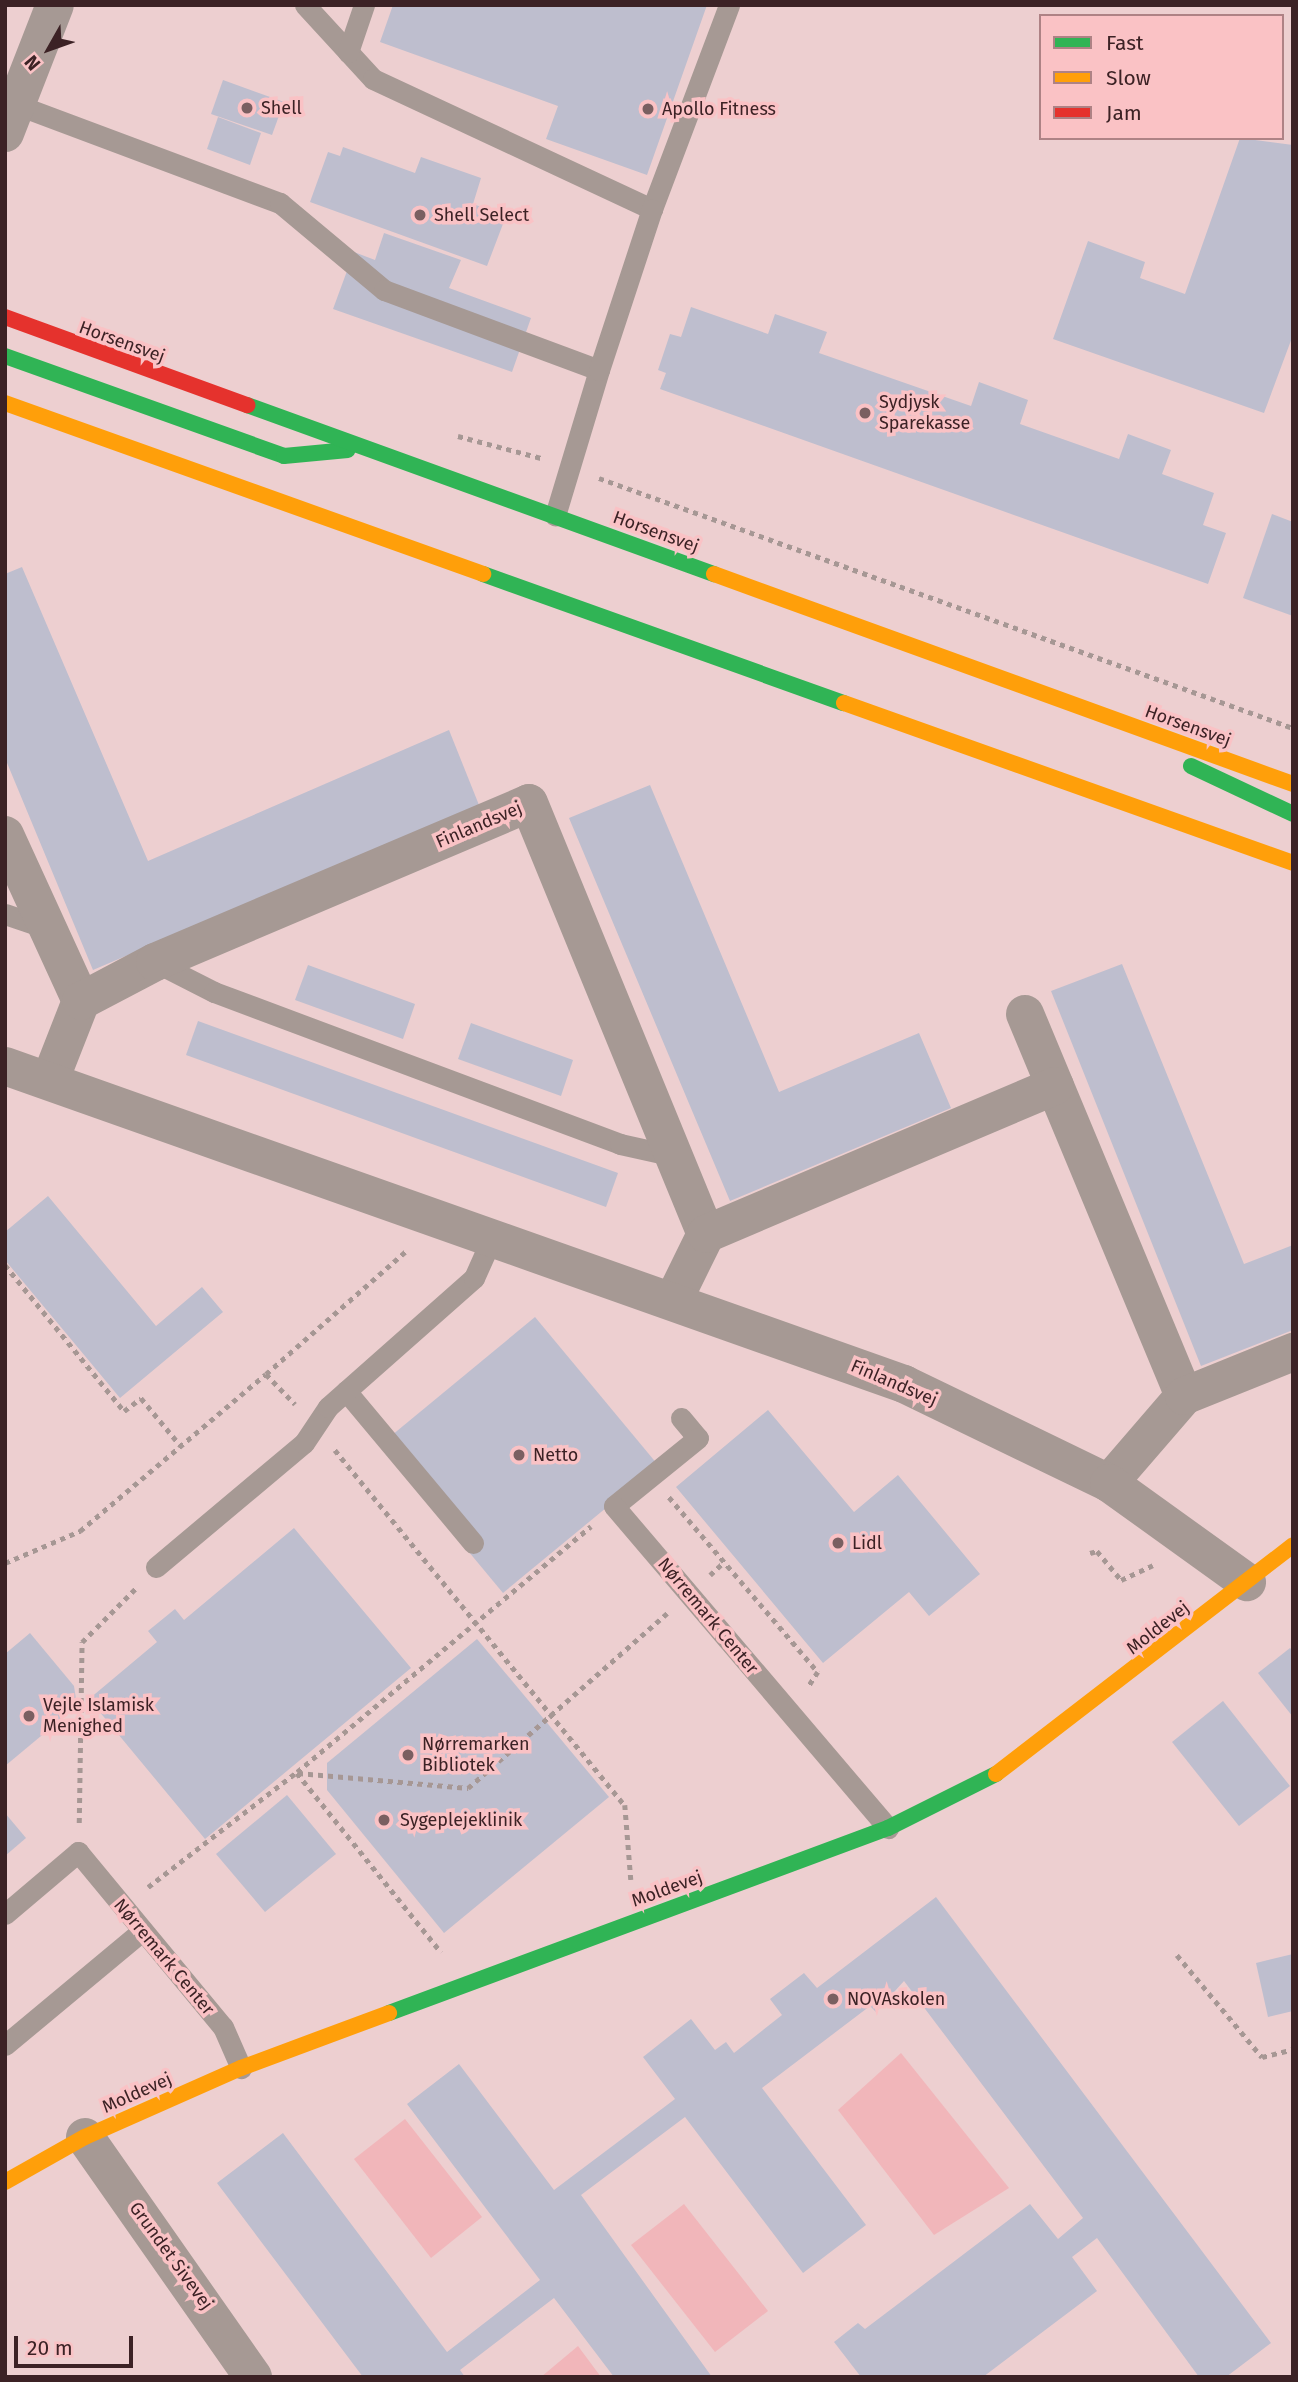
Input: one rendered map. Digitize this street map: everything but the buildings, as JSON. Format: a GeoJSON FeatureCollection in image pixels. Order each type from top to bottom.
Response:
{"type":"FeatureCollection","features":[{"type":"Feature","properties":{"kind":"main road","name":"Horsensvej"},"geometry":{"type":"LineString","coordinates":[[5,317],[357,449],[555,516],[1293,784]]}},
{"type":"Feature","properties":{"kind":"main road"},"geometry":{"type":"LineString","coordinates":[[5,356],[284,456],[357,449]]}},
{"type":"Feature","properties":{"kind":"main road"},"geometry":{"type":"LineString","coordinates":[[5,403],[1293,863]]}},
{"type":"Feature","properties":{"kind":"main road"},"geometry":{"type":"LineString","coordinates":[[1107,717],[1236,793],[1293,814]]}},
{"type":"Feature","properties":{"kind":"main road","name":"Moldevej"},"geometry":{"type":"LineString","coordinates":[[5,2182],[85,2137],[241,2068],[888,1828],[1019,1761],[1293,1545]]}},
{"type":"Feature","properties":{"kind":"street"},"geometry":{"type":"LineString","coordinates":[[10,118],[55,5]]}},
{"type":"Feature","properties":{"kind":"street","name":"Finlandsvej"},"geometry":{"type":"LineString","coordinates":[[81,1001],[155,962],[529,803],[678,1157],[706,1234]]}},
{"type":"Feature","properties":{"kind":"street"},"geometry":{"type":"LineString","coordinates":[[5,835],[81,1001],[50,1080]]}},
{"type":"Feature","properties":{"kind":"street"},"geometry":{"type":"LineString","coordinates":[[1025,1014],[1185,1395]]}},
{"type":"Feature","properties":{"kind":"street","name":"Finlandsvej"},"geometry":{"type":"LineString","coordinates":[[5,1066],[904,1384],[1109,1483],[1247,1582]]}},
{"type":"Feature","properties":{"kind":"street"},"geometry":{"type":"LineString","coordinates":[[673,1301],[706,1234],[1055,1086]]}},
{"type":"Feature","properties":{"kind":"street"},"geometry":{"type":"LineString","coordinates":[[1109,1483],[1185,1395],[1293,1352]]}},
{"type":"Feature","properties":{"kind":"street","name":"Grundet Sivevej"},"geometry":{"type":"LineString","coordinates":[[85,2137],[253,2377]]}},
{"type":"Feature","properties":{"kind":"lane"},"geometry":{"type":"LineString","coordinates":[[305,5],[373,79],[652,209]]}},
{"type":"Feature","properties":{"kind":"lane"},"geometry":{"type":"LineString","coordinates":[[348,52],[363,5]]}},
{"type":"Feature","properties":{"kind":"lane"},"geometry":{"type":"LineString","coordinates":[[555,516],[652,209],[729,5]]}},
{"type":"Feature","properties":{"kind":"lane"},"geometry":{"type":"LineString","coordinates":[[10,118],[280,203],[384,290],[599,370]]}},
{"type":"Feature","properties":{"kind":"lane"},"geometry":{"type":"LineString","coordinates":[[5,914],[46,928]]}},
{"type":"Feature","properties":{"kind":"lane"},"geometry":{"type":"LineString","coordinates":[[155,962],[214,992],[620,1144],[678,1157]]}},
{"type":"Feature","properties":{"kind":"lane"},"geometry":{"type":"LineString","coordinates":[[156,1567],[316,1427],[328,1407],[474,1278],[491,1240]]}},
{"type":"Feature","properties":{"kind":"lane"},"geometry":{"type":"LineString","coordinates":[[346,1391],[473,1543]]}},
{"type":"Feature","properties":{"kind":"lane"},"geometry":{"type":"LineString","coordinates":[[614,1506],[698,1438],[681,1418]]}},
{"type":"Feature","properties":{"kind":"lane","name":"Nørremark Center"},"geometry":{"type":"LineString","coordinates":[[614,1506],[888,1828]]}},
{"type":"Feature","properties":{"kind":"lane"},"geometry":{"type":"LineString","coordinates":[[5,1914],[78,1853]]}},
{"type":"Feature","properties":{"kind":"lane","name":"Nørremark Center"},"geometry":{"type":"LineString","coordinates":[[78,1853],[223,2027],[241,2068]]}},
{"type":"Feature","properties":{"kind":"lane"},"geometry":{"type":"LineString","coordinates":[[5,2045],[142,1931]]}},
{"type":"Feature","properties":{"kind":"path"},"geometry":{"type":"LineString","coordinates":[[449,435],[498,443],[1293,728]]}},
{"type":"Feature","properties":{"kind":"path"},"geometry":{"type":"LineString","coordinates":[[5,1563],[80,1531],[266,1374],[440,1221]]}},
{"type":"Feature","properties":{"kind":"path"},"geometry":{"type":"LineString","coordinates":[[5,1265],[124,1411],[141,1398],[181,1446]]}},
{"type":"Feature","properties":{"kind":"path"},"geometry":{"type":"LineString","coordinates":[[266,1374],[316,1427],[625,1805],[634,1922]]}},
{"type":"Feature","properties":{"kind":"path"},"geometry":{"type":"LineString","coordinates":[[651,1476],[818,1672],[791,1713]]}},
{"type":"Feature","properties":{"kind":"path"},"geometry":{"type":"LineString","coordinates":[[121,1906],[297,1772],[477,1624],[614,1506]]}},
{"type":"Feature","properties":{"kind":"path"},"geometry":{"type":"LineString","coordinates":[[1090,1553],[1097,1551],[1121,1580],[1195,1544]]}},
{"type":"Feature","properties":{"kind":"path"},"geometry":{"type":"LineString","coordinates":[[297,1772],[468,1788],[724,1562]]}},
{"type":"Feature","properties":{"kind":"path"},"geometry":{"type":"LineString","coordinates":[[78,1853],[82,1642],[156,1567]]}},
{"type":"Feature","properties":{"kind":"path"},"geometry":{"type":"LineString","coordinates":[[297,1772],[467,1983]]}},
{"type":"Feature","properties":{"kind":"path"},"geometry":{"type":"LineString","coordinates":[[1177,1955],[1262,2057],[1293,2049]]}},
{"type":"Feature","properties":{"kind":"shaded area"},"geometry":{"type":"Polygon","coordinates":[[[901,2053],[1009,2188],[934,2235],[838,2110],[901,2053]]]}},
{"type":"Feature","properties":{"kind":"shaded area"},"geometry":{"type":"Polygon","coordinates":[[[405,2119],[482,2217],[431,2258],[354,2159],[405,2119]]]}},
{"type":"Feature","properties":{"kind":"shaded area"},"geometry":{"type":"Polygon","coordinates":[[[684,2204],[768,2311],[715,2352],[631,2245],[684,2204]]]}},
{"type":"Feature","properties":{"kind":"shaded area"},"geometry":{"type":"Polygon","coordinates":[[[578,2346],[601,2377],[541,2377],[578,2346]]]}},
{"type":"Feature","properties":{"kind":"traffic: fast"},"geometry":{"type":"LineString","coordinates":[[5,356],[284,456],[348,450]]}},
{"type":"Feature","properties":{"kind":"traffic: fast"},"geometry":{"type":"LineString","coordinates":[[247,405],[714,574]]}},
{"type":"Feature","properties":{"kind":"traffic: fast"},"geometry":{"type":"LineString","coordinates":[[483,574],[844,703]]}},
{"type":"Feature","properties":{"kind":"traffic: fast"},"geometry":{"type":"LineString","coordinates":[[1191,766],[1293,814]]}},
{"type":"Feature","properties":{"kind":"traffic: fast"},"geometry":{"type":"LineString","coordinates":[[389,2013],[888,1828],[996,1774]]}},
{"type":"Feature","properties":{"kind":"traffic: slow"},"geometry":{"type":"LineString","coordinates":[[5,403],[483,574]]}},
{"type":"Feature","properties":{"kind":"traffic: slow"},"geometry":{"type":"LineString","coordinates":[[714,574],[1293,784]]}},
{"type":"Feature","properties":{"kind":"traffic: slow"},"geometry":{"type":"LineString","coordinates":[[844,703],[1293,863]]}},
{"type":"Feature","properties":{"kind":"traffic: slow"},"geometry":{"type":"LineString","coordinates":[[996,1774],[1293,1545]]}},
{"type":"Feature","properties":{"kind":"traffic: slow"},"geometry":{"type":"LineString","coordinates":[[5,2182],[85,2137],[241,2068],[389,2013]]}},
{"type":"Feature","properties":{"kind":"traffic: jam"},"geometry":{"type":"LineString","coordinates":[[5,317],[247,405]]}},
{"type":"Feature","properties":{"kind":"place","name":"Shell"},"geometry":{"type":"Point","coordinates":[247,108]}},
{"type":"Feature","properties":{"kind":"place","name":"Apollo Fitness"},"geometry":{"type":"Point","coordinates":[648,109]}},
{"type":"Feature","properties":{"kind":"place","name":"Shell Select"},"geometry":{"type":"Point","coordinates":[420,215]}},
{"type":"Feature","properties":{"kind":"place","name":"Sydjysk Sparekasse"},"geometry":{"type":"Point","coordinates":[865,413]}},
{"type":"Feature","properties":{"kind":"place","name":"Netto"},"geometry":{"type":"Point","coordinates":[519,1455]}},
{"type":"Feature","properties":{"kind":"place","name":"Lidl"},"geometry":{"type":"Point","coordinates":[838,1543]}},
{"type":"Feature","properties":{"kind":"place","name":"Vejle Islamisk Menighed"},"geometry":{"type":"Point","coordinates":[29,1716]}},
{"type":"Feature","properties":{"kind":"place","name":"Nørremarken Bibliotek"},"geometry":{"type":"Point","coordinates":[408,1755]}},
{"type":"Feature","properties":{"kind":"place","name":"Sygeplejeklinik"},"geometry":{"type":"Point","coordinates":[384,1820]}},
{"type":"Feature","properties":{"kind":"place","name":"NOVAskolen"},"geometry":{"type":"Point","coordinates":[833,1999]}}]}
